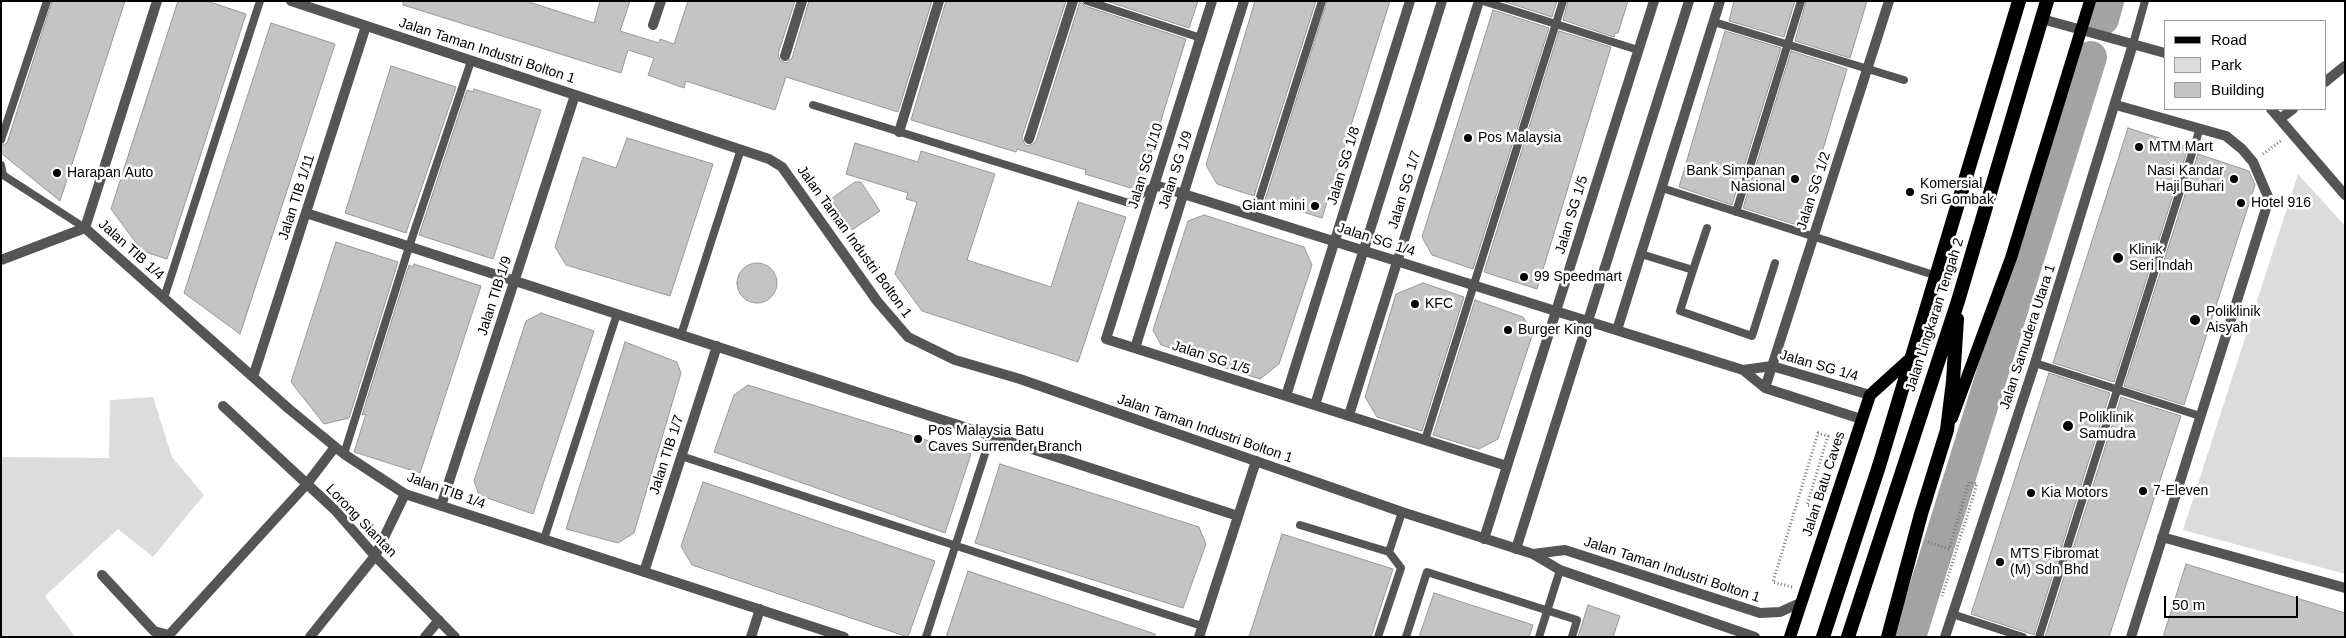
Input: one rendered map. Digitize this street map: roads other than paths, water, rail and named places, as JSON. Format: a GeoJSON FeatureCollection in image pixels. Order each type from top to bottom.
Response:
{"type":"FeatureCollection","features":[{"type":"Feature","properties":{"kind":"highway","name":"Jalan Lingkaran Tengah 2"},"geometry":{"type":"LineString","coordinates":[[1823,637],[1879,466],[2019,1]]}},
{"type":"Feature","properties":{"kind":"highway","name":"Jalan Lingkaran Tengah 2"},"geometry":{"type":"LineString","coordinates":[[1848,637],[1958,301],[2047,1]]}},
{"type":"Feature","properties":{"kind":"highway"},"geometry":{"type":"LineString","coordinates":[[1888,637],[1921,514],[1947,430],[1954,382],[1958,301]]}},
{"type":"Feature","properties":{"kind":"main road"},"geometry":{"type":"LineString","coordinates":[[1947,430],[2011,258],[2090,1]]}},
{"type":"Feature","properties":{"kind":"main road","name":"Jalan Batu Caves"},"geometry":{"type":"LineString","coordinates":[[1790,637],[1870,395],[1912,357]]}},
{"type":"Feature","properties":{"kind":"street"},"geometry":{"type":"LineString","coordinates":[[1,260],[85,228],[157,1]]}},
{"type":"Feature","properties":{"kind":"street","name":"Jalan Taman Industri Bolton 1"},"geometry":{"type":"LineString","coordinates":[[291,1],[769,159],[782,167],[876,301],[908,337],[955,360],[1020,379],[1402,512],[1533,554],[1560,570],[1755,637]]}},
{"type":"Feature","properties":{"kind":"street"},"geometry":{"type":"LineString","coordinates":[[653,25],[661,1]]}},
{"type":"Feature","properties":{"kind":"street"},"geometry":{"type":"LineString","coordinates":[[785,56],[802,1]]}},
{"type":"Feature","properties":{"kind":"street"},"geometry":{"type":"LineString","coordinates":[[899,132],[939,1]]}},
{"type":"Feature","properties":{"kind":"street"},"geometry":{"type":"LineString","coordinates":[[1029,140],[1073,1]]}},
{"type":"Feature","properties":{"kind":"street","name":"Jalan SG 1/10"},"geometry":{"type":"LineString","coordinates":[[1106,339],[1212,1]]}},
{"type":"Feature","properties":{"kind":"street","name":"Jalan SG 1/9"},"geometry":{"type":"LineString","coordinates":[[1135,348],[1244,1]]}},
{"type":"Feature","properties":{"kind":"street","name":"Jalan SG 1/8"},"geometry":{"type":"LineString","coordinates":[[1286,396],[1410,1]]}},
{"type":"Feature","properties":{"kind":"street","name":"Jalan SG 1/7"},"geometry":{"type":"LineString","coordinates":[[1315,405],[1442,1]]}},
{"type":"Feature","properties":{"kind":"street","name":"Jalan SG 1/7"},"geometry":{"type":"LineString","coordinates":[[1349,416],[1479,1]]}},
{"type":"Feature","properties":{"kind":"street","name":"Jalan SG 1/5"},"geometry":{"type":"LineString","coordinates":[[1484,539],[1654,1]]}},
{"type":"Feature","properties":{"kind":"street"},"geometry":{"type":"LineString","coordinates":[[1516,549],[1689,1]]}},
{"type":"Feature","properties":{"kind":"street"},"geometry":{"type":"LineString","coordinates":[[1617,330],[1720,1]]}},
{"type":"Feature","properties":{"kind":"street","name":"Jalan SG 1/2"},"geometry":{"type":"LineString","coordinates":[[1765,388],[1890,1]]}},
{"type":"Feature","properties":{"kind":"street"},"geometry":{"type":"LineString","coordinates":[[2042,19],[2164,54]]}},
{"type":"Feature","properties":{"kind":"street","name":"Jalan TIB 1/11"},"geometry":{"type":"LineString","coordinates":[[253,377],[366,26]]}},
{"type":"Feature","properties":{"kind":"street","name":"Jalan Samudera Utara 1"},"geometry":{"type":"LineString","coordinates":[[1945,637],[2035,364],[2116,105],[2133,44]]}},
{"type":"Feature","properties":{"kind":"street"},"geometry":{"type":"LineString","coordinates":[[2326,81],[2345,66]]}},
{"type":"Feature","properties":{"kind":"street","name":"Jalan TIB 1/9"},"geometry":{"type":"LineString","coordinates":[[441,506],[575,94]]}},
{"type":"Feature","properties":{"kind":"street"},"geometry":{"type":"LineString","coordinates":[[2116,105],[2226,136],[2242,149],[2253,162],[2269,199],[2131,637]]}},
{"type":"Feature","properties":{"kind":"street"},"geometry":{"type":"LineString","coordinates":[[2272,110],[2281,118],[2345,195]]}},
{"type":"Feature","properties":{"kind":"street"},"geometry":{"type":"LineString","coordinates":[[2281,118],[2292,110]]}},
{"type":"Feature","properties":{"kind":"street","name":"Jalan SG 1/4"},"geometry":{"type":"LineString","coordinates":[[1155,184],[1743,370],[1772,366],[1870,395]]}},
{"type":"Feature","properties":{"kind":"street"},"geometry":{"type":"LineString","coordinates":[[306,213],[1238,516]]}},
{"type":"Feature","properties":{"kind":"street","name":"Jalan TIB 1/4"},"geometry":{"type":"LineString","coordinates":[[85,228],[253,377],[339,450],[405,494],[844,637]]}},
{"type":"Feature","properties":{"kind":"street","name":"Jalan SG 1/5"},"geometry":{"type":"LineString","coordinates":[[1106,339],[1507,466]]}},
{"type":"Feature","properties":{"kind":"street","name":"Jalan TIB 1/7"},"geometry":{"type":"LineString","coordinates":[[644,572],[717,346]]}},
{"type":"Feature","properties":{"kind":"street"},"geometry":{"type":"LineString","coordinates":[[1743,370],[1765,388],[1861,418]]}},
{"type":"Feature","properties":{"kind":"street","name":"Lorong Siantan"},"geometry":{"type":"LineString","coordinates":[[223,406],[335,510],[375,556],[455,637]]}},
{"type":"Feature","properties":{"kind":"street"},"geometry":{"type":"LineString","coordinates":[[102,576],[154,631],[169,635],[339,450]]}},
{"type":"Feature","properties":{"kind":"street"},"geometry":{"type":"LineString","coordinates":[[1199,637],[1256,461]]}},
{"type":"Feature","properties":{"kind":"street"},"geometry":{"type":"LineString","coordinates":[[310,637],[375,556],[405,494]]}},
{"type":"Feature","properties":{"kind":"street"},"geometry":{"type":"LineString","coordinates":[[2162,537],[2345,588]]}},
{"type":"Feature","properties":{"kind":"street","name":"Jalan Taman Industri Bolton 1"},"geometry":{"type":"LineString","coordinates":[[1533,554],[1565,550],[1760,613],[1780,612],[1800,604]]}},
{"type":"Feature","properties":{"kind":"street"},"geometry":{"type":"LineString","coordinates":[[751,637],[760,609]]}},
{"type":"Feature","properties":{"kind":"street"},"geometry":{"type":"LineString","coordinates":[[425,637],[439,620]]}},
{"type":"Feature","properties":{"kind":"lane"},"geometry":{"type":"LineString","coordinates":[[1,140],[46,1]]}},
{"type":"Feature","properties":{"kind":"lane"},"geometry":{"type":"LineString","coordinates":[[164,298],[260,1]]}},
{"type":"Feature","properties":{"kind":"lane"},"geometry":{"type":"LineString","coordinates":[[1087,1],[1201,38]]}},
{"type":"Feature","properties":{"kind":"lane"},"geometry":{"type":"LineString","coordinates":[[1254,216],[1322,1]]}},
{"type":"Feature","properties":{"kind":"lane"},"geometry":{"type":"LineString","coordinates":[[1484,1],[1638,50]]}},
{"type":"Feature","properties":{"kind":"lane"},"geometry":{"type":"LineString","coordinates":[[1426,440],[1564,1]]}},
{"type":"Feature","properties":{"kind":"lane"},"geometry":{"type":"LineString","coordinates":[[1736,212],[1801,1]]}},
{"type":"Feature","properties":{"kind":"lane"},"geometry":{"type":"LineString","coordinates":[[2133,44],[2145,1]]}},
{"type":"Feature","properties":{"kind":"lane"},"geometry":{"type":"LineString","coordinates":[[1714,22],[1904,80]]}},
{"type":"Feature","properties":{"kind":"lane"},"geometry":{"type":"LineString","coordinates":[[339,450],[471,61]]}},
{"type":"Feature","properties":{"kind":"lane"},"geometry":{"type":"LineString","coordinates":[[813,105],[1129,203],[1155,184]]}},
{"type":"Feature","properties":{"kind":"lane"},"geometry":{"type":"LineString","coordinates":[[2039,637],[2200,128]]}},
{"type":"Feature","properties":{"kind":"lane"},"geometry":{"type":"LineString","coordinates":[[681,335],[741,149]]}},
{"type":"Feature","properties":{"kind":"lane"},"geometry":{"type":"LineString","coordinates":[[1,165],[3,176],[85,228]]}},
{"type":"Feature","properties":{"kind":"lane"},"geometry":{"type":"LineString","coordinates":[[1662,188],[1936,276]]}},
{"type":"Feature","properties":{"kind":"lane"},"geometry":{"type":"LineString","coordinates":[[1707,228],[1680,311],[1752,336],[1775,263]]}},
{"type":"Feature","properties":{"kind":"lane"},"geometry":{"type":"LineString","coordinates":[[1641,254],[1693,270]]}},
{"type":"Feature","properties":{"kind":"lane"},"geometry":{"type":"LineString","coordinates":[[544,539],[617,314]]}},
{"type":"Feature","properties":{"kind":"lane"},"geometry":{"type":"LineString","coordinates":[[2035,364],[2200,416]]}},
{"type":"Feature","properties":{"kind":"lane"},"geometry":{"type":"LineString","coordinates":[[926,637],[991,436]]}},
{"type":"Feature","properties":{"kind":"lane"},"geometry":{"type":"LineString","coordinates":[[681,456],[1202,626]]}},
{"type":"Feature","properties":{"kind":"lane"},"geometry":{"type":"LineString","coordinates":[[1389,552],[1402,512]]}},
{"type":"Feature","properties":{"kind":"lane"},"geometry":{"type":"LineString","coordinates":[[1300,525],[1389,552],[1401,568],[1378,637]]}},
{"type":"Feature","properties":{"kind":"lane"},"geometry":{"type":"LineString","coordinates":[[1539,637],[1560,570]]}},
{"type":"Feature","properties":{"kind":"lane"},"geometry":{"type":"LineString","coordinates":[[1406,637],[1427,572],[1577,620],[1572,637]]}},
{"type":"Feature","properties":{"kind":"lane"},"geometry":{"type":"LineString","coordinates":[[1952,614],[2023,637]]}},
{"type":"Feature","properties":{"kind":"waterway"},"geometry":{"type":"LineString","coordinates":[[2103,19],[2108,1]]}},
{"type":"Feature","properties":{"kind":"waterway"},"geometry":{"type":"LineString","coordinates":[[1910,637],[2091,57]]}},
{"type":"Feature","properties":{"kind":"place","name":"Pos Malaysia"},"geometry":{"type":"Point","coordinates":[1468,138]}},
{"type":"Feature","properties":{"kind":"place","name":"MTM Mart"},"geometry":{"type":"Point","coordinates":[2139,147]}},
{"type":"Feature","properties":{"kind":"place","name":"Harapan Auto"},"geometry":{"type":"Point","coordinates":[57,173]}},
{"type":"Feature","properties":{"kind":"place","name":"Bank Simpanan Nasional"},"geometry":{"type":"Point","coordinates":[1795,179]}},
{"type":"Feature","properties":{"kind":"place","name":"Nasi Kandar Haji Buhari"},"geometry":{"type":"Point","coordinates":[2234,179]}},
{"type":"Feature","properties":{"kind":"place","name":"Komersial Sri Gombak"},"geometry":{"type":"Point","coordinates":[1910,192]}},
{"type":"Feature","properties":{"kind":"place","name":"Hotel 916"},"geometry":{"type":"Point","coordinates":[2241,203]}},
{"type":"Feature","properties":{"kind":"place","name":"Giant mini"},"geometry":{"type":"Point","coordinates":[1315,206]}},
{"type":"Feature","properties":{"kind":"place","name":"Klinik Seri Indah"},"geometry":{"type":"Point","coordinates":[2118,258]}},
{"type":"Feature","properties":{"kind":"place","name":"99 Speedmart"},"geometry":{"type":"Point","coordinates":[1524,277]}},
{"type":"Feature","properties":{"kind":"place","name":"KFC"},"geometry":{"type":"Point","coordinates":[1415,304]}},
{"type":"Feature","properties":{"kind":"place","name":"Poliklinik Aisyah"},"geometry":{"type":"Point","coordinates":[2195,320]}},
{"type":"Feature","properties":{"kind":"place","name":"Burger King"},"geometry":{"type":"Point","coordinates":[1508,330]}},
{"type":"Feature","properties":{"kind":"place","name":"Poliklinik Samudra"},"geometry":{"type":"Point","coordinates":[2068,426]}},
{"type":"Feature","properties":{"kind":"place","name":"Pos Malaysia Batu Caves Surrender Branch"},"geometry":{"type":"Point","coordinates":[918,439]}},
{"type":"Feature","properties":{"kind":"place","name":"7-Eleven"},"geometry":{"type":"Point","coordinates":[2143,491]}},
{"type":"Feature","properties":{"kind":"place","name":"Kia Motors"},"geometry":{"type":"Point","coordinates":[2031,493]}},
{"type":"Feature","properties":{"kind":"place","name":"MTS Fibromat (M) Sdn Bhd"},"geometry":{"type":"Point","coordinates":[2000,562]}}]}
